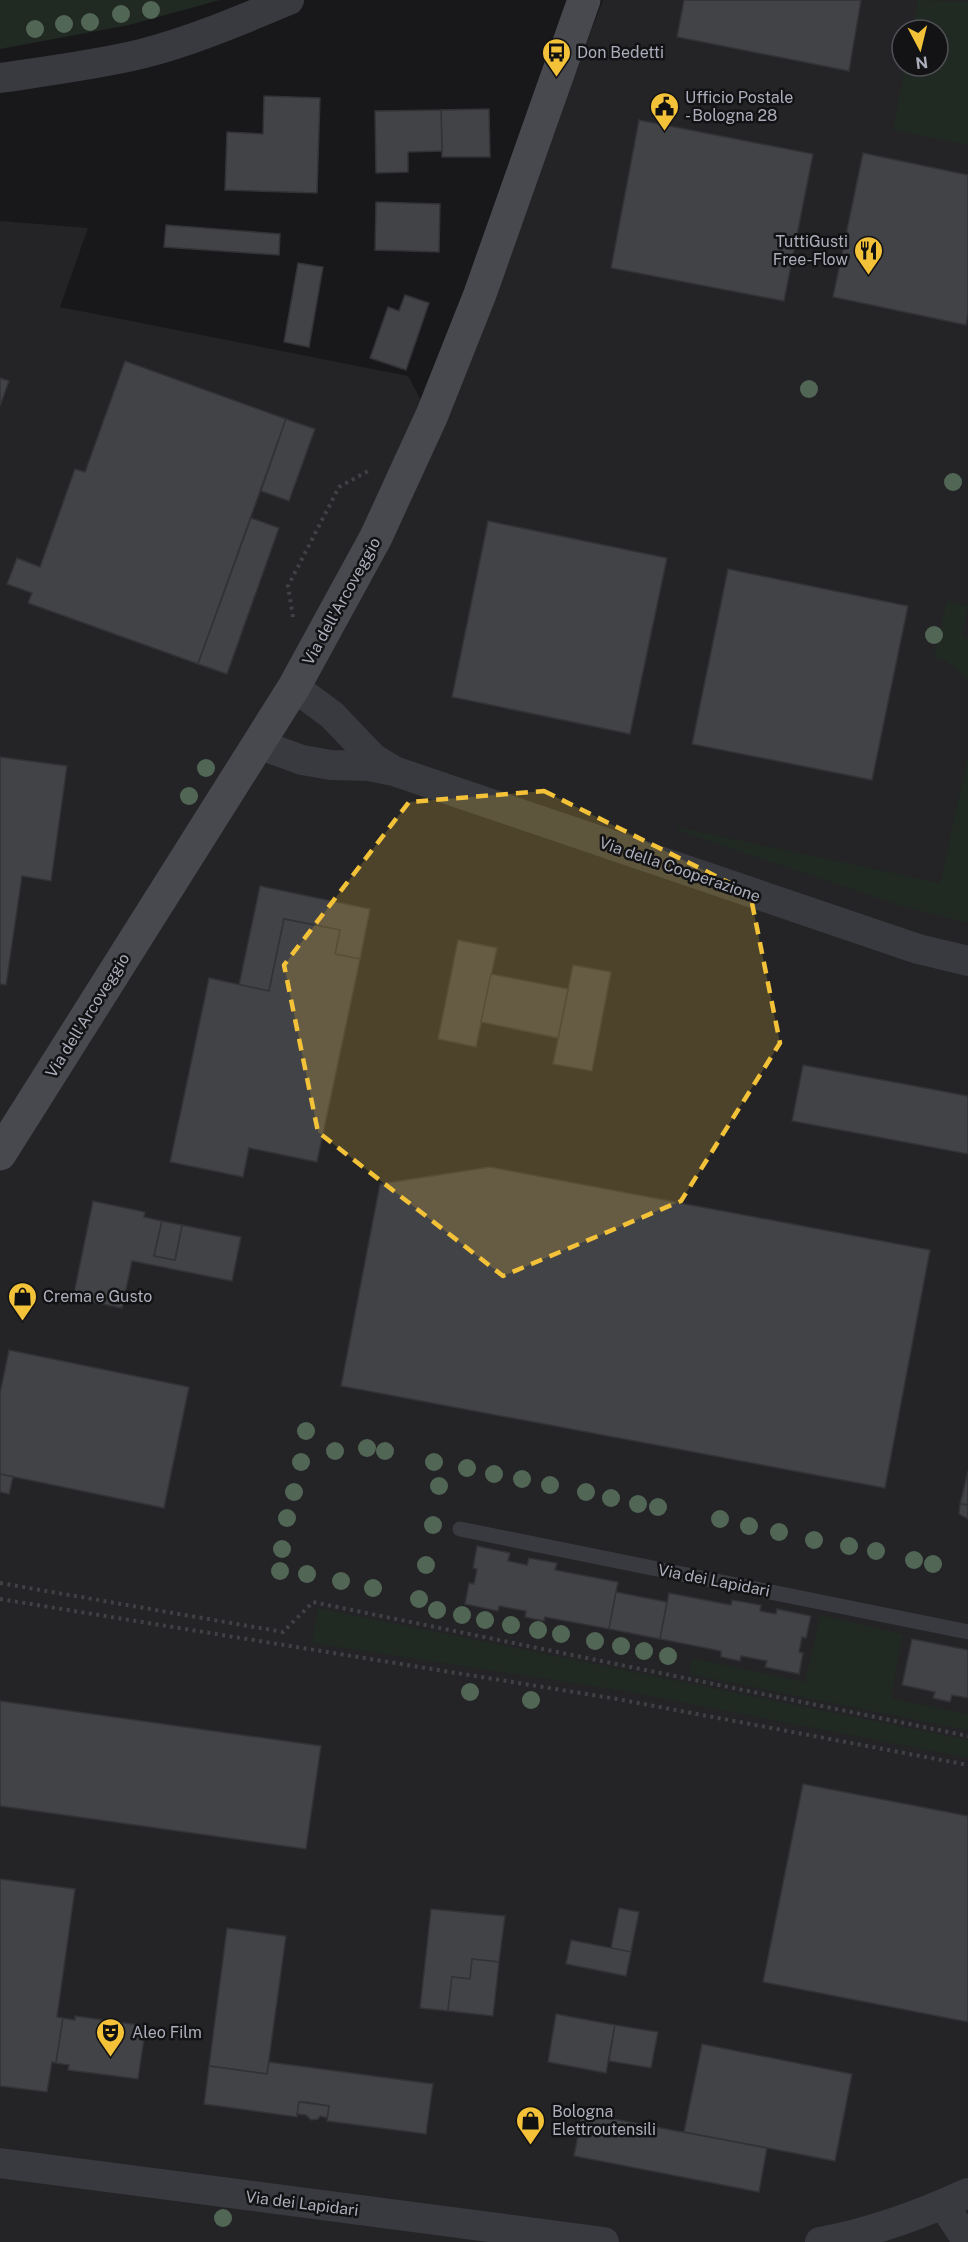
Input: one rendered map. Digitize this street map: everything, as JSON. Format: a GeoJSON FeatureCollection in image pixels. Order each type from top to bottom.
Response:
{"type":"FeatureCollection","features":[{"type":"Feature","properties":{"kind":"street"},"geometry":{"type":"LineString","coordinates":[[0,78],[141,54],[206,33],[289,0]]}},
{"type":"Feature","properties":{"kind":"street","name":"Via dell'Arcoveggio"},"geometry":{"type":"LineString","coordinates":[[0,1154],[294,687],[376,537],[432,415],[480,294],[584,0]]}},
{"type":"Feature","properties":{"kind":"street","name":"Via della Cooperazione"},"geometry":{"type":"LineString","coordinates":[[294,687],[332,715],[373,758],[394,771]]}},
{"type":"Feature","properties":{"kind":"street","name":"Via della Cooperazione"},"geometry":{"type":"LineString","coordinates":[[258,744],[310,762],[369,766],[394,771],[918,949],[968,961]]}},
{"type":"Feature","properties":{"kind":"street","name":"Via dei Lapidari"},"geometry":{"type":"LineString","coordinates":[[0,2163],[604,2242]]}},
{"type":"Feature","properties":{"kind":"street"},"geometry":{"type":"LineString","coordinates":[[819,2242],[880,2228],[956,2198],[968,2242]]}},
{"type":"Feature","properties":{"kind":"lane","name":"Via dei Lapidari"},"geometry":{"type":"LineString","coordinates":[[460,1529],[968,1632]]}},
{"type":"Feature","properties":{"kind":"path"},"geometry":{"type":"LineString","coordinates":[[294,628],[288,586],[339,487],[374,468]]}},
{"type":"Feature","properties":{"kind":"path"},"geometry":{"type":"LineString","coordinates":[[0,1583],[283,1632],[314,1602],[968,1736]]}},
{"type":"Feature","properties":{"kind":"path"},"geometry":{"type":"LineString","coordinates":[[0,1599],[617,1699],[968,1765]]}},
{"type":"Feature","properties":{"kind":"highlighted area"},"geometry":{"type":"Polygon","coordinates":[[[544,791],[750,893],[780,1043],[681,1201],[503,1276],[318,1132],[284,965],[409,802],[544,791]]]}},
{"type":"Feature","properties":{"kind":"shaded area"},"geometry":{"type":"Polygon","coordinates":[[[0,0],[220,0],[129,25],[0,49],[0,0]]]}},
{"type":"Feature","properties":{"kind":"shaded area"},"geometry":{"type":"Polygon","coordinates":[[[603,0],[968,0],[968,2242],[0,2242],[0,221],[88,228],[60,307],[408,376],[437,430],[603,0]]]}},
{"type":"Feature","properties":{"kind":"shaded area"},"geometry":{"type":"Polygon","coordinates":[[[918,0],[968,2],[968,145],[893,130],[903,78],[950,78],[950,18],[915,18],[918,0]]]}},
{"type":"Feature","properties":{"kind":"shaded area"},"geometry":{"type":"Polygon","coordinates":[[[947,601],[968,606],[962,637],[968,638],[968,681],[953,666],[934,657],[947,601]]]}},
{"type":"Feature","properties":{"kind":"shaded area"},"geometry":{"type":"Polygon","coordinates":[[[968,756],[968,923],[901,906],[676,830],[677,827],[940,883],[968,756]]]}},
{"type":"Feature","properties":{"kind":"shaded area"},"geometry":{"type":"Polygon","coordinates":[[[318,1608],[968,1740],[968,1758],[619,1690],[312,1643],[318,1608]]]}},
{"type":"Feature","properties":{"kind":"shaded area"},"geometry":{"type":"Polygon","coordinates":[[[820,1615],[903,1634],[891,1698],[968,1714],[968,1730],[689,1674],[692,1658],[805,1682],[820,1615]]]}},
{"type":"Feature","properties":{"kind":"building"},"geometry":{"type":"Polygon","coordinates":[[[684,0],[861,0],[849,71],[677,37],[684,0]]]}},
{"type":"Feature","properties":{"kind":"building"},"geometry":{"type":"Polygon","coordinates":[[[264,96],[320,98],[317,193],[225,190],[227,132],[263,134],[264,96]]]}},
{"type":"Feature","properties":{"kind":"building"},"geometry":{"type":"Polygon","coordinates":[[[489,109],[490,157],[442,157],[441,110],[489,109]]]}},
{"type":"Feature","properties":{"kind":"building"},"geometry":{"type":"Polygon","coordinates":[[[441,110],[442,151],[408,152],[408,172],[376,173],[375,111],[441,110]]]}},
{"type":"Feature","properties":{"kind":"building"},"geometry":{"type":"Polygon","coordinates":[[[639,120],[813,154],[784,301],[611,268],[639,120]]]}},
{"type":"Feature","properties":{"kind":"building"},"geometry":{"type":"Polygon","coordinates":[[[863,153],[968,175],[968,313],[966,325],[833,297],[863,153]]]}},
{"type":"Feature","properties":{"kind":"building"},"geometry":{"type":"Polygon","coordinates":[[[376,202],[440,204],[439,252],[375,250],[376,202]]]}},
{"type":"Feature","properties":{"kind":"building"},"geometry":{"type":"Polygon","coordinates":[[[166,225],[280,234],[279,255],[164,247],[166,225]]]}},
{"type":"Feature","properties":{"kind":"building"},"geometry":{"type":"Polygon","coordinates":[[[298,263],[323,267],[309,347],[284,342],[298,263]]]}},
{"type":"Feature","properties":{"kind":"building"},"geometry":{"type":"Polygon","coordinates":[[[405,295],[429,303],[406,370],[370,358],[388,307],[399,311],[405,295]]]}},
{"type":"Feature","properties":{"kind":"building"},"geometry":{"type":"Polygon","coordinates":[[[125,361],[286,419],[198,664],[28,603],[32,593],[7,584],[17,558],[40,567],[75,469],[85,472],[125,361]]]}},
{"type":"Feature","properties":{"kind":"building"},"geometry":{"type":"Polygon","coordinates":[[[0,378],[9,381],[0,406],[0,378]]]}},
{"type":"Feature","properties":{"kind":"building"},"geometry":{"type":"Polygon","coordinates":[[[286,419],[315,429],[289,501],[261,491],[286,419]]]}},
{"type":"Feature","properties":{"kind":"building"},"geometry":{"type":"Polygon","coordinates":[[[251,518],[279,528],[227,674],[198,664],[251,518]]]}},
{"type":"Feature","properties":{"kind":"building"},"geometry":{"type":"Polygon","coordinates":[[[488,521],[667,558],[630,734],[452,697],[488,521]]]}},
{"type":"Feature","properties":{"kind":"building"},"geometry":{"type":"Polygon","coordinates":[[[728,569],[908,606],[872,780],[692,744],[728,569]]]}},
{"type":"Feature","properties":{"kind":"building"},"geometry":{"type":"Polygon","coordinates":[[[0,757],[67,766],[51,881],[22,876],[6,985],[0,984],[0,757]]]}},
{"type":"Feature","properties":{"kind":"building"},"geometry":{"type":"Polygon","coordinates":[[[260,886],[370,909],[360,959],[335,954],[340,930],[284,919],[269,991],[239,985],[260,886]]]}},
{"type":"Feature","properties":{"kind":"building"},"geometry":{"type":"Polygon","coordinates":[[[284,919],[340,930],[335,954],[360,959],[317,1162],[249,1148],[243,1177],[170,1162],[209,978],[269,991],[284,919]]]}},
{"type":"Feature","properties":{"kind":"building"},"geometry":{"type":"Polygon","coordinates":[[[458,940],[497,948],[476,1047],[438,1039],[458,940]]]}},
{"type":"Feature","properties":{"kind":"building"},"geometry":{"type":"Polygon","coordinates":[[[573,965],[611,972],[592,1071],[553,1064],[573,965]]]}},
{"type":"Feature","properties":{"kind":"building"},"geometry":{"type":"Polygon","coordinates":[[[491,974],[568,989],[558,1038],[481,1022],[491,974]]]}},
{"type":"Feature","properties":{"kind":"building"},"geometry":{"type":"Polygon","coordinates":[[[803,1065],[968,1096],[968,1154],[792,1121],[803,1065]]]}},
{"type":"Feature","properties":{"kind":"building"},"geometry":{"type":"Polygon","coordinates":[[[490,1167],[930,1250],[885,1488],[341,1386],[380,1184],[490,1167]]]}},
{"type":"Feature","properties":{"kind":"building"},"geometry":{"type":"Polygon","coordinates":[[[93,1201],[145,1212],[144,1217],[162,1221],[154,1256],[175,1260],[182,1225],[241,1237],[232,1281],[132,1261],[122,1308],[73,1298],[93,1201]]]}},
{"type":"Feature","properties":{"kind":"building"},"geometry":{"type":"Polygon","coordinates":[[[162,1221],[182,1225],[175,1260],[154,1256],[162,1221]]]}},
{"type":"Feature","properties":{"kind":"building"},"geometry":{"type":"Polygon","coordinates":[[[9,1350],[189,1387],[164,1508],[0,1474],[0,1393],[9,1350]]]}},
{"type":"Feature","properties":{"kind":"building"},"geometry":{"type":"Polygon","coordinates":[[[968,1471],[968,1505],[960,1504],[968,1471]]]}},
{"type":"Feature","properties":{"kind":"building"},"geometry":{"type":"Polygon","coordinates":[[[0,1474],[13,1477],[9,1494],[0,1492],[0,1474]]]}},
{"type":"Feature","properties":{"kind":"building"},"geometry":{"type":"Polygon","coordinates":[[[960,1504],[968,1505],[968,1519],[959,1514],[960,1504]]]}},
{"type":"Feature","properties":{"kind":"building"},"geometry":{"type":"Polygon","coordinates":[[[477,1546],[510,1553],[508,1561],[527,1565],[529,1558],[557,1563],[555,1570],[618,1582],[609,1629],[545,1617],[544,1621],[525,1617],[526,1611],[499,1606],[498,1611],[465,1604],[469,1583],[474,1584],[477,1569],[473,1568],[477,1546]]]}},
{"type":"Feature","properties":{"kind":"building"},"geometry":{"type":"Polygon","coordinates":[[[616,1592],[667,1602],[660,1639],[609,1629],[616,1592]]]}},
{"type":"Feature","properties":{"kind":"building"},"geometry":{"type":"Polygon","coordinates":[[[669,1593],[731,1605],[732,1600],[761,1605],[760,1611],[776,1614],[777,1609],[811,1616],[806,1638],[802,1637],[799,1652],[803,1653],[799,1674],[765,1667],[767,1661],[741,1656],[740,1661],[721,1657],[721,1651],[660,1639],[669,1593]]]}},
{"type":"Feature","properties":{"kind":"building"},"geometry":{"type":"Polygon","coordinates":[[[912,1639],[968,1650],[968,1698],[952,1695],[950,1702],[933,1698],[935,1692],[902,1685],[912,1639]]]}},
{"type":"Feature","properties":{"kind":"building"},"geometry":{"type":"Polygon","coordinates":[[[0,1701],[321,1746],[306,1849],[0,1806],[0,1701]]]}},
{"type":"Feature","properties":{"kind":"building"},"geometry":{"type":"Polygon","coordinates":[[[803,1784],[968,1816],[968,2022],[763,1982],[803,1784]]]}},
{"type":"Feature","properties":{"kind":"building"},"geometry":{"type":"Polygon","coordinates":[[[0,1879],[75,1889],[57,2017],[63,2018],[56,2063],[52,2062],[47,2092],[0,2086],[0,1879]]]}},
{"type":"Feature","properties":{"kind":"building"},"geometry":{"type":"Polygon","coordinates":[[[619,1908],[639,1912],[631,1952],[611,1948],[619,1908]]]}},
{"type":"Feature","properties":{"kind":"building"},"geometry":{"type":"Polygon","coordinates":[[[431,1909],[505,1916],[499,1962],[472,1959],[470,1979],[452,1977],[448,2011],[420,2008],[431,1909]]]}},
{"type":"Feature","properties":{"kind":"building"},"geometry":{"type":"Polygon","coordinates":[[[227,1928],[286,1936],[267,2074],[209,2066],[227,1928]]]}},
{"type":"Feature","properties":{"kind":"building"},"geometry":{"type":"Polygon","coordinates":[[[571,1940],[631,1952],[626,1976],[566,1964],[571,1940]]]}},
{"type":"Feature","properties":{"kind":"building"},"geometry":{"type":"Polygon","coordinates":[[[472,1959],[499,1962],[493,2016],[448,2011],[452,1977],[470,1979],[472,1959]]]}},
{"type":"Feature","properties":{"kind":"building"},"geometry":{"type":"Polygon","coordinates":[[[556,2014],[615,2025],[606,2073],[548,2062],[556,2014]]]}},
{"type":"Feature","properties":{"kind":"building"},"geometry":{"type":"Polygon","coordinates":[[[75,2016],[146,2026],[138,2079],[68,2070],[69,2065],[56,2063],[63,2018],[75,2020],[75,2016]]]}},
{"type":"Feature","properties":{"kind":"building"},"geometry":{"type":"Polygon","coordinates":[[[615,2025],[658,2032],[651,2068],[609,2061],[615,2025]]]}},
{"type":"Feature","properties":{"kind":"building"},"geometry":{"type":"Polygon","coordinates":[[[702,2044],[852,2074],[835,2161],[684,2132],[702,2044]]]}},
{"type":"Feature","properties":{"kind":"building"},"geometry":{"type":"Polygon","coordinates":[[[269,2062],[433,2084],[426,2134],[327,2121],[329,2106],[307,2102],[299,2102],[297,2117],[204,2104],[209,2066],[267,2074],[269,2062]]]}},
{"type":"Feature","properties":{"kind":"building"},"geometry":{"type":"Polygon","coordinates":[[[299,2102],[329,2106],[327,2118],[320,2116],[318,2119],[311,2120],[306,2115],[297,2114],[299,2102]]]}},
{"type":"Feature","properties":{"kind":"building"},"geometry":{"type":"Polygon","coordinates":[[[582,2113],[767,2148],[759,2192],[574,2156],[582,2113]]]}},
{"type":"Feature","properties":{"kind":"place","name":"Don Bedetti"},"geometry":{"type":"Point","coordinates":[556,78]}},
{"type":"Feature","properties":{"kind":"place","name":"Ufficio Postale - Bologna 28"},"geometry":{"type":"Point","coordinates":[664,132]}},
{"type":"Feature","properties":{"kind":"place","name":"TuttiGusti Free-Flow"},"geometry":{"type":"Point","coordinates":[869,276]}},
{"type":"Feature","properties":{"kind":"place","name":"Crema e Gusto"},"geometry":{"type":"Point","coordinates":[22,1322]}},
{"type":"Feature","properties":{"kind":"place","name":"Aleo Film"},"geometry":{"type":"Point","coordinates":[111,2058]}},
{"type":"Feature","properties":{"kind":"place","name":"Bologna Elettroutensili"},"geometry":{"type":"Point","coordinates":[531,2146]}}]}
